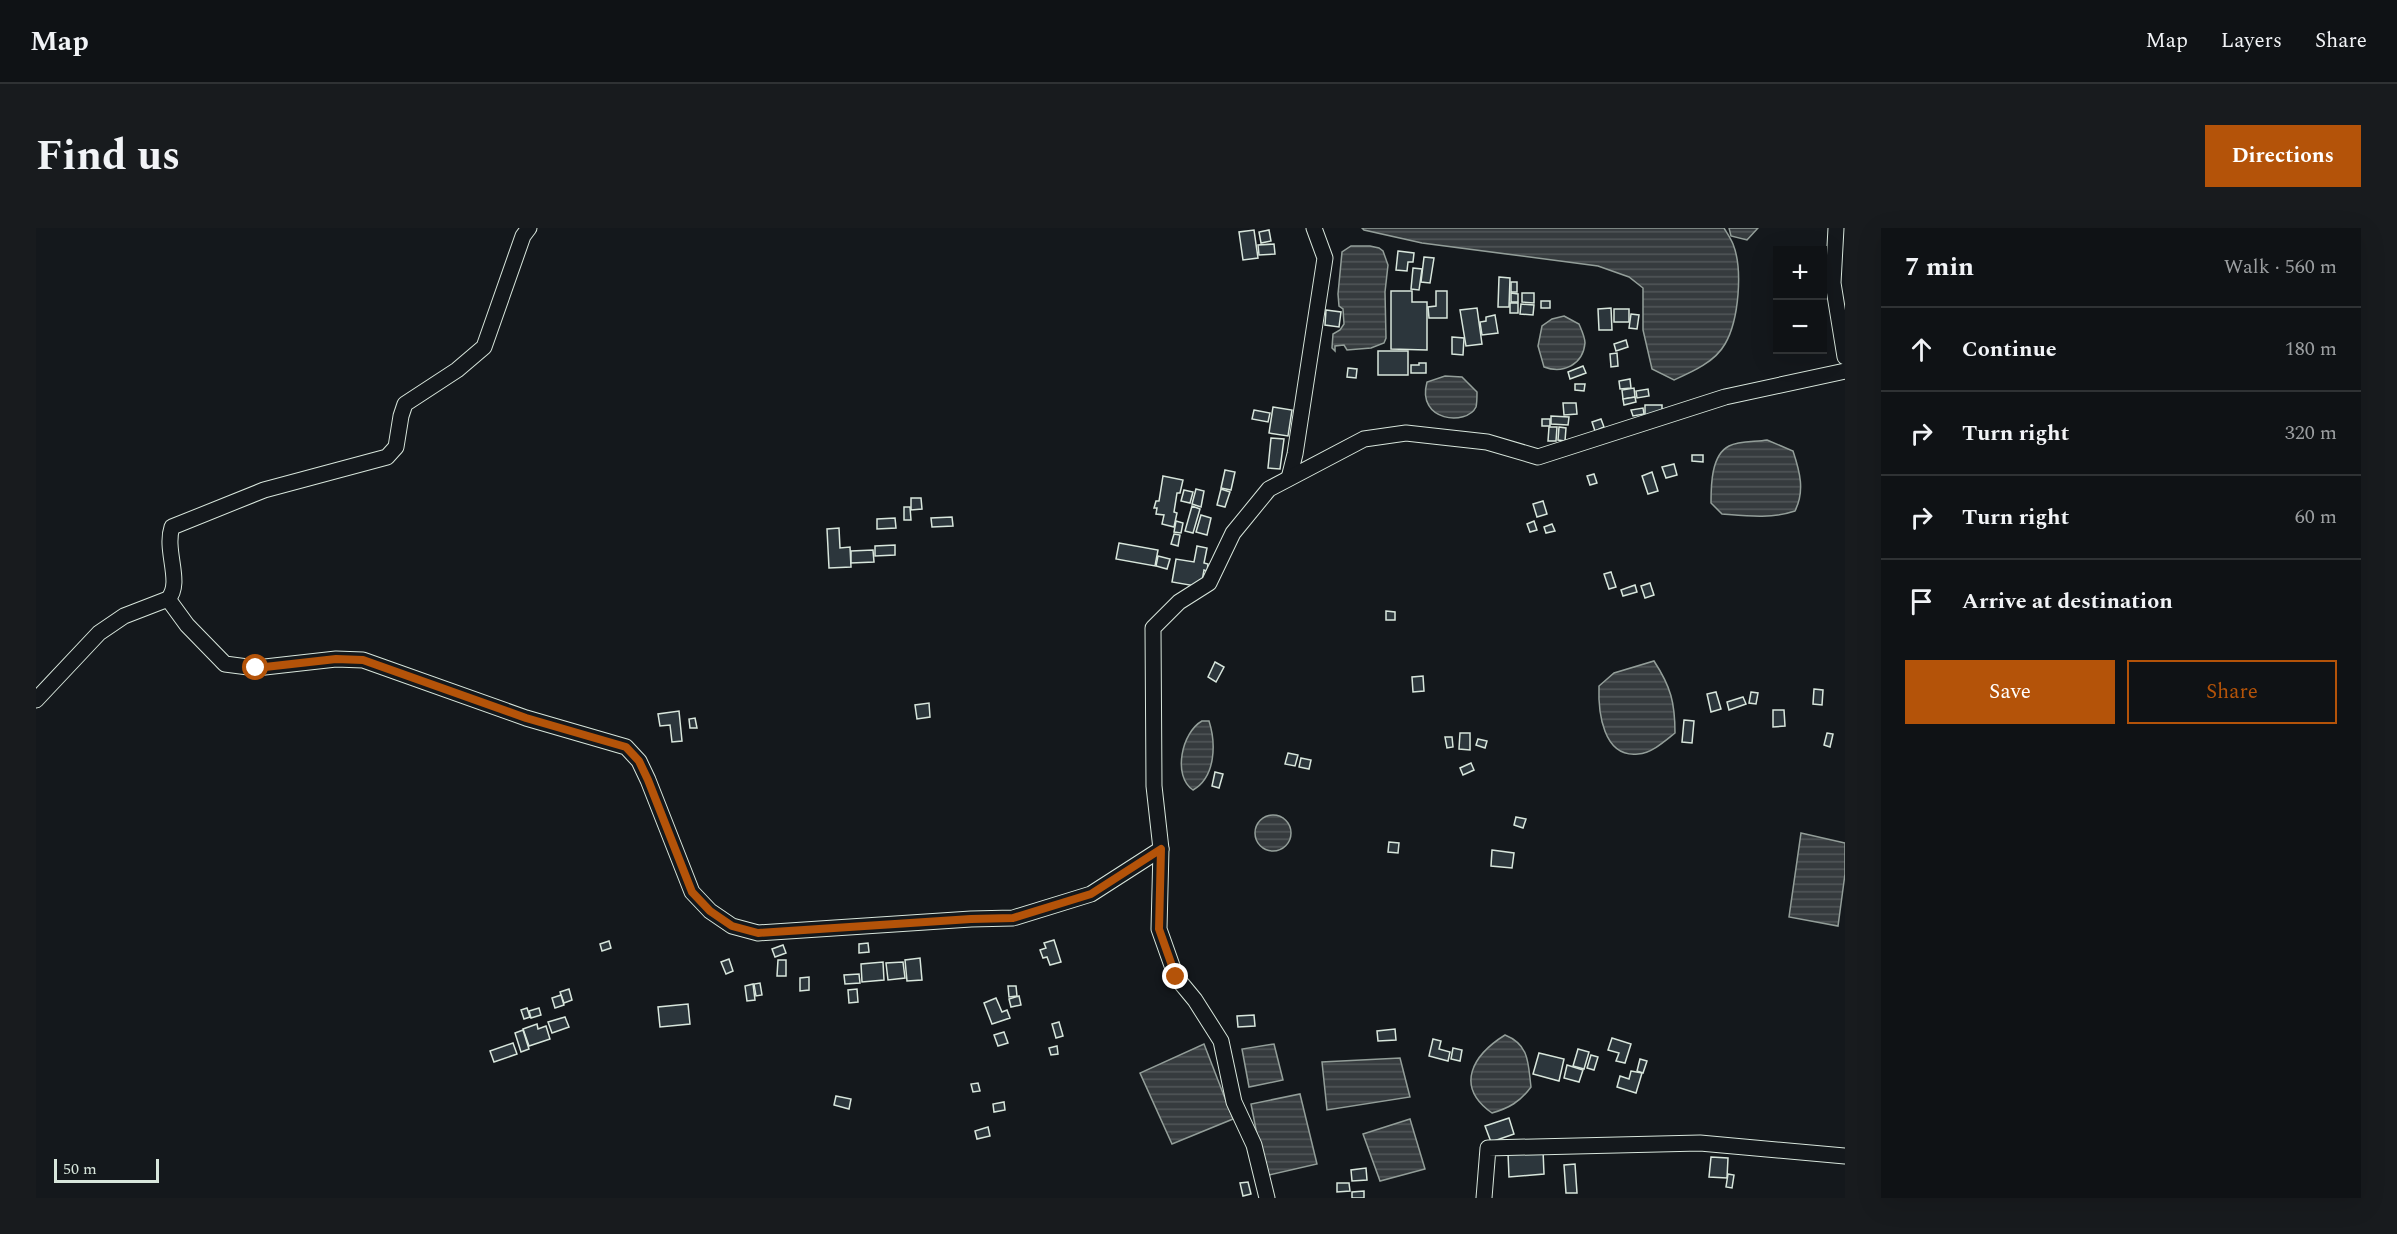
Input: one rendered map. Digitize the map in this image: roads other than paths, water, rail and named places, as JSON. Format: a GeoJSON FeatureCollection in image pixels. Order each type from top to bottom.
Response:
{"type":"FeatureCollection","features":[{"type":"Feature","properties":{"kind":"street"},"geometry":{"type":"LineString","coordinates":[[36,700],[99,633],[124,616],[168,599],[173,594],[176,584],[170,564],[168,538],[172,526],[264,490],[387,457],[396,447],[405,404],[457,370],[484,347],[523,236],[529,228]]}},
{"type":"Feature","properties":{"kind":"street"},"geometry":{"type":"LineString","coordinates":[[1289,478],[1295,454],[1325,258],[1314,228]]}},
{"type":"Feature","properties":{"kind":"street"},"geometry":{"type":"LineString","coordinates":[[1836,228],[1833,283],[1845,357]]}},
{"type":"Feature","properties":{"kind":"street"},"geometry":{"type":"LineString","coordinates":[[1267,1198],[1254,1145],[1234,1102],[1221,1041],[1195,1000],[1176,977],[1159,929],[1161,849],[1154,786],[1153,628],[1179,602],[1209,583],[1233,533],[1269,489],[1364,439],[1406,433],[1487,442],[1538,457],[1725,397],[1845,372]]}},
{"type":"Feature","properties":{"kind":"street"},"geometry":{"type":"LineString","coordinates":[[168,599],[187,625],[225,664],[256,668],[336,659],[363,660],[526,718],[626,747],[639,761],[648,780],[692,892],[710,911],[732,926],[758,933],[1013,918],[1091,894],[1161,849]]}},
{"type":"Feature","properties":{"kind":"street"},"geometry":{"type":"LineString","coordinates":[[1484,1198],[1488,1148],[1700,1143],[1845,1156]]}}]}
